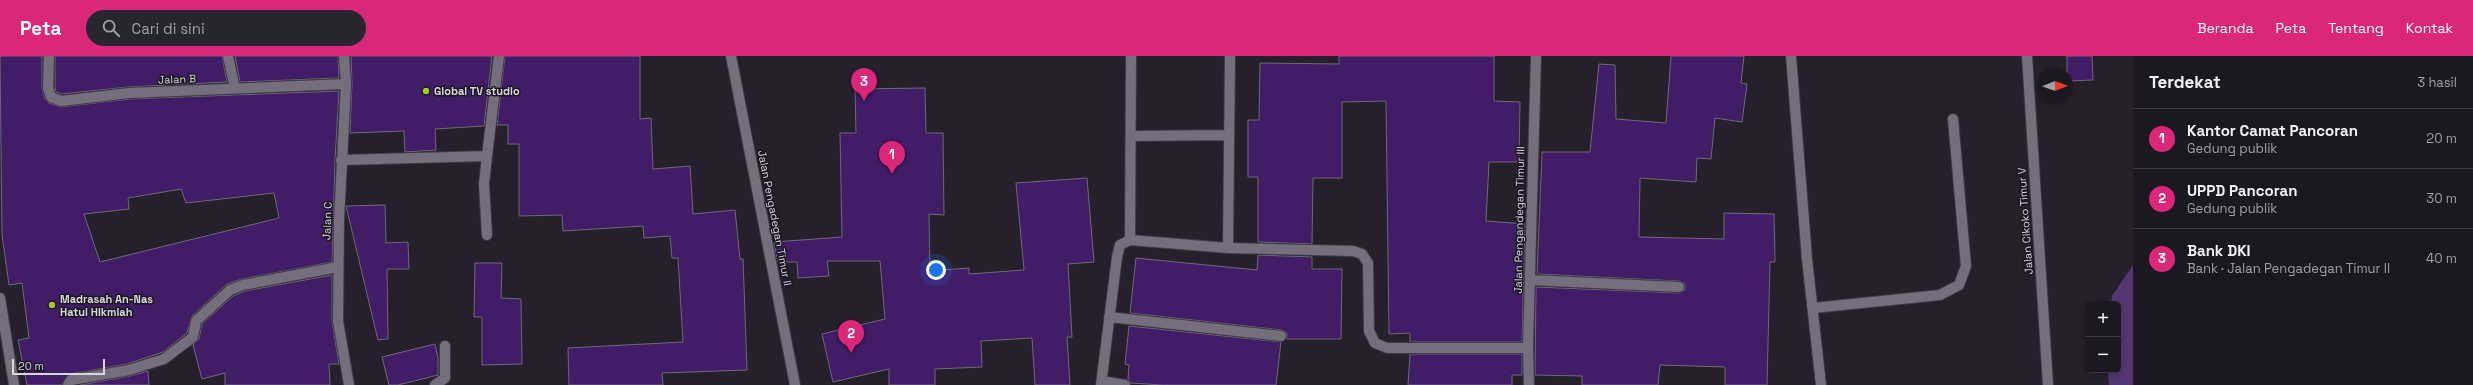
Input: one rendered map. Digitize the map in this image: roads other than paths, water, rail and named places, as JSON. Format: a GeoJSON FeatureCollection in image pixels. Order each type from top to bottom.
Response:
{"type":"FeatureCollection","features":[{"type":"Feature","properties":{"kind":"street","name":"Jalan B"},"geometry":{"type":"LineString","coordinates":[[49,56],[48,88],[51,97],[61,101],[129,93],[346,84]]}},
{"type":"Feature","properties":{"kind":"street"},"geometry":{"type":"LineString","coordinates":[[228,56],[235,89]]}},
{"type":"Feature","properties":{"kind":"street","name":"Jalan C"},"geometry":{"type":"LineString","coordinates":[[344,56],[346,84],[341,160],[338,321],[349,385]]}},
{"type":"Feature","properties":{"kind":"street"},"geometry":{"type":"LineString","coordinates":[[487,235],[484,184],[499,56]]}},
{"type":"Feature","properties":{"kind":"street","name":"Jalan Pengadegan Timur II"},"geometry":{"type":"LineString","coordinates":[[731,56],[795,385]]}},
{"type":"Feature","properties":{"kind":"street"},"geometry":{"type":"LineString","coordinates":[[1130,240],[1132,136],[1131,56]]}},
{"type":"Feature","properties":{"kind":"street"},"geometry":{"type":"LineString","coordinates":[[1228,248],[1230,56]]}},
{"type":"Feature","properties":{"kind":"street","name":"Jalan Pengandegan Timur III"},"geometry":{"type":"LineString","coordinates":[[1530,385],[1528,348],[1536,56]]}},
{"type":"Feature","properties":{"kind":"street"},"geometry":{"type":"LineString","coordinates":[[1791,56],[1812,308],[1820,385]]}},
{"type":"Feature","properties":{"kind":"street","name":"Jalan Cikoko Timur V"},"geometry":{"type":"LineString","coordinates":[[2027,56],[2048,385]]}},
{"type":"Feature","properties":{"kind":"street"},"geometry":{"type":"LineString","coordinates":[[1812,308],[1940,295],[1959,285],[1966,266],[1953,119]]}},
{"type":"Feature","properties":{"kind":"street"},"geometry":{"type":"LineString","coordinates":[[1132,136],[1229,135]]}},
{"type":"Feature","properties":{"kind":"street"},"geometry":{"type":"LineString","coordinates":[[341,160],[487,156]]}},
{"type":"Feature","properties":{"kind":"street"},"geometry":{"type":"LineString","coordinates":[[1125,385],[1101,383],[1117,256],[1120,245],[1130,240],[1228,248],[1352,251],[1362,254],[1368,263],[1369,331],[1375,343],[1387,348],[1528,348]]}},
{"type":"Feature","properties":{"kind":"street"},"geometry":{"type":"LineString","coordinates":[[68,385],[71,380],[129,370],[164,359],[193,337],[196,321],[230,290],[243,285],[338,267]]}},
{"type":"Feature","properties":{"kind":"street"},"geometry":{"type":"LineString","coordinates":[[1530,280],[1679,287]]}},
{"type":"Feature","properties":{"kind":"street"},"geometry":{"type":"LineString","coordinates":[[0,298],[14,385]]}},
{"type":"Feature","properties":{"kind":"street"},"geometry":{"type":"LineString","coordinates":[[1109,317],[1281,336]]}},
{"type":"Feature","properties":{"kind":"street"},"geometry":{"type":"LineString","coordinates":[[435,385],[445,378],[445,346]]}},
{"type":"Feature","properties":{"kind":"place","name":"Global TV studio"},"geometry":{"type":"Point","coordinates":[426,91]}},
{"type":"Feature","properties":{"kind":"place","name":"Bank DKI"},"geometry":{"type":"Point","coordinates":[864,101]}},
{"type":"Feature","properties":{"kind":"place","name":"Kantor Camat Pancoran"},"geometry":{"type":"Point","coordinates":[892,174]}},
{"type":"Feature","properties":{"kind":"place","name":"Madrasah An-Nas Hatul Hikmiah"},"geometry":{"type":"Point","coordinates":[52,305]}},
{"type":"Feature","properties":{"kind":"place","name":"UPPD Pancoran"},"geometry":{"type":"Point","coordinates":[851,353]}}]}
